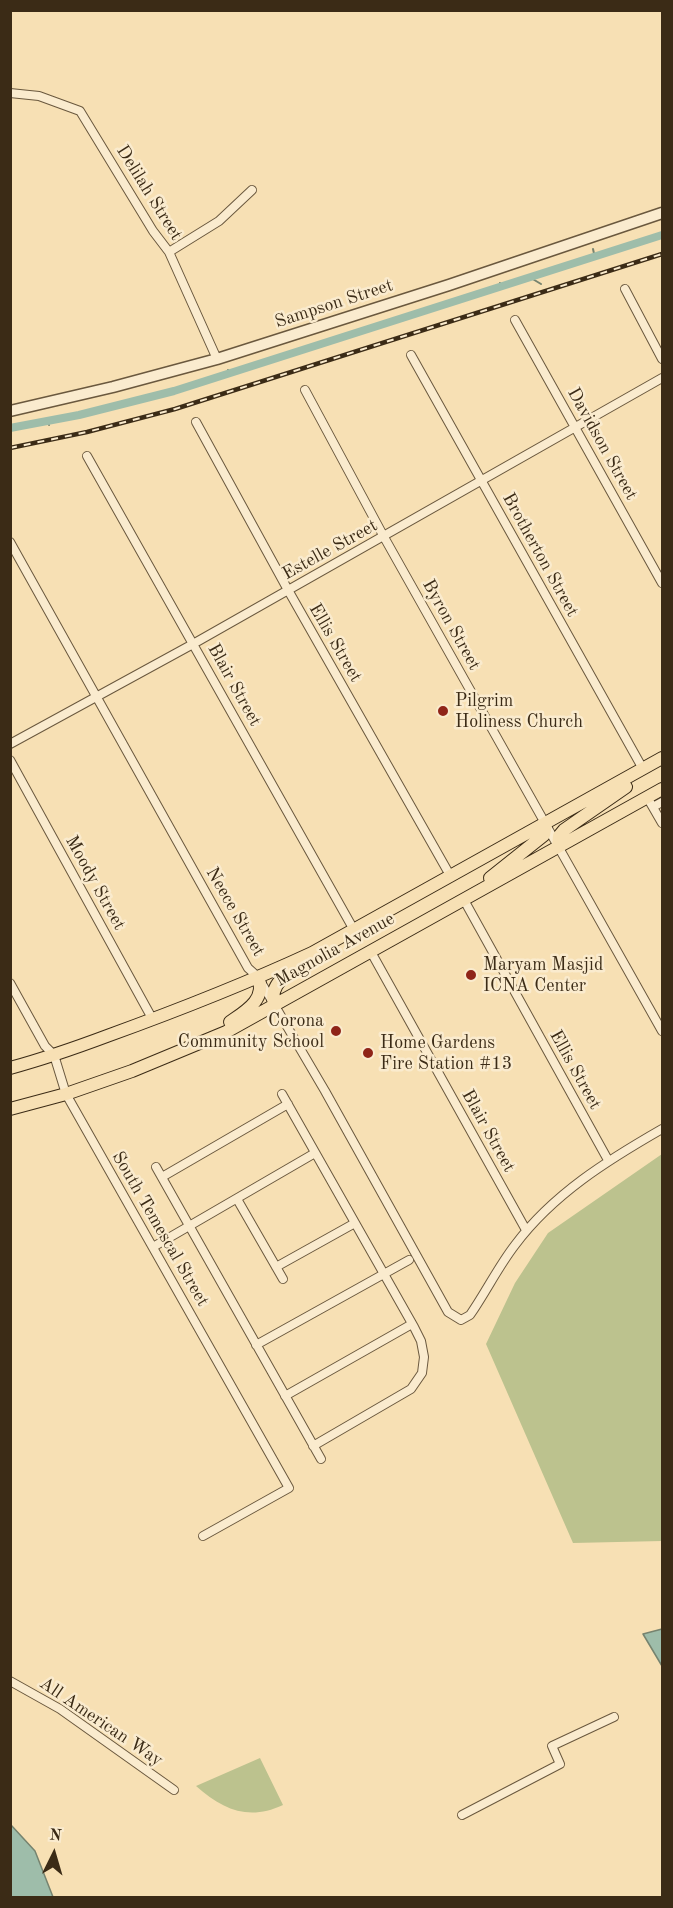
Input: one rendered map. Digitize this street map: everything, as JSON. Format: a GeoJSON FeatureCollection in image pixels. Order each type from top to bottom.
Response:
{"type":"FeatureCollection","features":[{"type":"Feature","properties":{"kind":"main road","name":"Magnolia Avenue"},"geometry":{"type":"LineString","coordinates":[[10,1068],[153,1020],[258,977],[339,939],[663,759]]}},
{"type":"Feature","properties":{"kind":"main road"},"geometry":{"type":"LineString","coordinates":[[558,847],[559,836],[564,830],[636,780],[643,769]]}},
{"type":"Feature","properties":{"kind":"main road","name":"Magnolia Avenue"},"geometry":{"type":"LineString","coordinates":[[10,1109],[66,1094],[132,1071],[226,1032],[558,847],[650,802],[663,789]]}},
{"type":"Feature","properties":{"kind":"main road"},"geometry":{"type":"LineString","coordinates":[[464,900],[544,835],[546,824]]}},
{"type":"Feature","properties":{"kind":"main road"},"geometry":{"type":"LineString","coordinates":[[273,1004],[272,992],[276,985],[296,967],[339,939]]}},
{"type":"Feature","properties":{"kind":"main road"},"geometry":{"type":"LineString","coordinates":[[203,1042],[255,1002],[261,990],[258,977]]}},
{"type":"Feature","properties":{"kind":"street","name":"Delilah Street"},"geometry":{"type":"LineString","coordinates":[[10,93],[39,96],[80,111],[153,231],[169,252],[217,359]]}},
{"type":"Feature","properties":{"kind":"street"},"geometry":{"type":"LineString","coordinates":[[169,252],[219,221],[252,190]]}},
{"type":"Feature","properties":{"kind":"street","name":"Sampson Street"},"geometry":{"type":"LineString","coordinates":[[10,411],[113,387],[217,359],[449,285],[663,213]]}},
{"type":"Feature","properties":{"kind":"street"},"geometry":{"type":"LineString","coordinates":[[625,289],[663,359]]}},
{"type":"Feature","properties":{"kind":"street","name":"Davidson Street"},"geometry":{"type":"LineString","coordinates":[[515,320],[663,582]]}},
{"type":"Feature","properties":{"kind":"street","name":"Brotherton Street"},"geometry":{"type":"LineString","coordinates":[[411,355],[643,769]]}},
{"type":"Feature","properties":{"kind":"street","name":"Estelle Street"},"geometry":{"type":"LineString","coordinates":[[10,744],[384,537],[663,378]]}},
{"type":"Feature","properties":{"kind":"street","name":"Byron Street"},"geometry":{"type":"LineString","coordinates":[[305,390],[384,537],[663,1031]]}},
{"type":"Feature","properties":{"kind":"street","name":"Ellis Street"},"geometry":{"type":"LineString","coordinates":[[196,422],[288,590],[451,877]]}},
{"type":"Feature","properties":{"kind":"street","name":"Blair Street"},"geometry":{"type":"LineString","coordinates":[[87,456],[354,930]]}},
{"type":"Feature","properties":{"kind":"street","name":"Neece Street"},"geometry":{"type":"LineString","coordinates":[[10,542],[249,968],[258,977],[326,1091],[448,1312],[461,1320],[470,1315],[526,1230]]}},
{"type":"Feature","properties":{"kind":"street","name":"Moody Street"},"geometry":{"type":"LineString","coordinates":[[10,760],[153,1020]]}},
{"type":"Feature","properties":{"kind":"street"},"geometry":{"type":"LineString","coordinates":[[650,802],[663,823]]}},
{"type":"Feature","properties":{"kind":"street","name":"Magnolia Avenue"},"geometry":{"type":"LineString","coordinates":[[650,802],[663,802]]}},
{"type":"Feature","properties":{"kind":"street","name":"Ellis Street"},"geometry":{"type":"LineString","coordinates":[[464,900],[608,1160]]}},
{"type":"Feature","properties":{"kind":"street","name":"Blair Street"},"geometry":{"type":"LineString","coordinates":[[370,952],[526,1230]]}},
{"type":"Feature","properties":{"kind":"street","name":"South Temescal Street"},"geometry":{"type":"LineString","coordinates":[[10,983],[45,1046],[54,1055],[66,1094],[289,1488],[204,1536]]}},
{"type":"Feature","properties":{"kind":"street"},"geometry":{"type":"LineString","coordinates":[[282,1095],[412,1324],[421,1341],[424,1358],[422,1373],[411,1389],[314,1446]]}},
{"type":"Feature","properties":{"kind":"street"},"geometry":{"type":"LineString","coordinates":[[162,1177],[288,1104]]}},
{"type":"Feature","properties":{"kind":"street"},"geometry":{"type":"LineString","coordinates":[[526,1230],[583,1178],[608,1160],[663,1129]]}},
{"type":"Feature","properties":{"kind":"street"},"geometry":{"type":"LineString","coordinates":[[153,1247],[315,1153]]}},
{"type":"Feature","properties":{"kind":"street"},"geometry":{"type":"LineString","coordinates":[[156,1167],[321,1459]]}},
{"type":"Feature","properties":{"kind":"street"},"geometry":{"type":"LineString","coordinates":[[237,1198],[283,1279]]}},
{"type":"Feature","properties":{"kind":"street"},"geometry":{"type":"LineString","coordinates":[[276,1267],[355,1223]]}},
{"type":"Feature","properties":{"kind":"street"},"geometry":{"type":"LineString","coordinates":[[256,1345],[409,1260]]}},
{"type":"Feature","properties":{"kind":"street"},"geometry":{"type":"LineString","coordinates":[[285,1396],[412,1324]]}},
{"type":"Feature","properties":{"kind":"street","name":"All American Way"},"geometry":{"type":"LineString","coordinates":[[10,1681],[60,1709],[174,1790]]}},
{"type":"Feature","properties":{"kind":"street"},"geometry":{"type":"LineString","coordinates":[[462,1815],[560,1764],[552,1746],[614,1717]]}},
{"type":"Feature","properties":{"kind":"green space"},"geometry":{"type":"Polygon","coordinates":[[[662,1154],[662,1541],[573,1543],[486,1344],[515,1283],[548,1233],[662,1154]]]}},
{"type":"Feature","properties":{"kind":"green space"},"geometry":{"type":"Polygon","coordinates":[[[260,1758],[283,1805],[259,1812],[237,1810],[226,1807],[196,1786],[260,1758]]]}},
{"type":"Feature","properties":{"kind":"shaded area"},"geometry":{"type":"Polygon","coordinates":[[[662,1629],[662,1666],[643,1634],[662,1629]]]}},
{"type":"Feature","properties":{"kind":"shaded area"},"geometry":{"type":"Polygon","coordinates":[[[11,1825],[35,1851],[53,1897],[11,1897],[11,1825]]]}},
{"type":"Feature","properties":{"kind":"waterway"},"geometry":{"type":"LineString","coordinates":[[10,428],[79,415],[174,391],[662,235]]}},
{"type":"Feature","properties":{"kind":"waterway"},"geometry":{"type":"LineString","coordinates":[[593,249],[595,258]]}},
{"type":"Feature","properties":{"kind":"waterway"},"geometry":{"type":"LineString","coordinates":[[531,278],[541,284]]}},
{"type":"Feature","properties":{"kind":"waterway"},"geometry":{"type":"LineString","coordinates":[[500,283],[502,287]]}},
{"type":"Feature","properties":{"kind":"waterway"},"geometry":{"type":"LineString","coordinates":[[46,421],[49,425]]}},
{"type":"Feature","properties":{"kind":"railway"},"geometry":{"type":"LineString","coordinates":[[10,448],[87,432],[175,409],[662,254]]}},
{"type":"Feature","properties":{"kind":"place","name":"Pilgrim Holiness Church"},"geometry":{"type":"Point","coordinates":[443,711]}},
{"type":"Feature","properties":{"kind":"place","name":"Maryam Masjid ICNA Center"},"geometry":{"type":"Point","coordinates":[471,975]}},
{"type":"Feature","properties":{"kind":"place","name":"Corona Community School"},"geometry":{"type":"Point","coordinates":[336,1031]}},
{"type":"Feature","properties":{"kind":"place","name":"Home Gardens Fire Station #13"},"geometry":{"type":"Point","coordinates":[368,1053]}}]}
